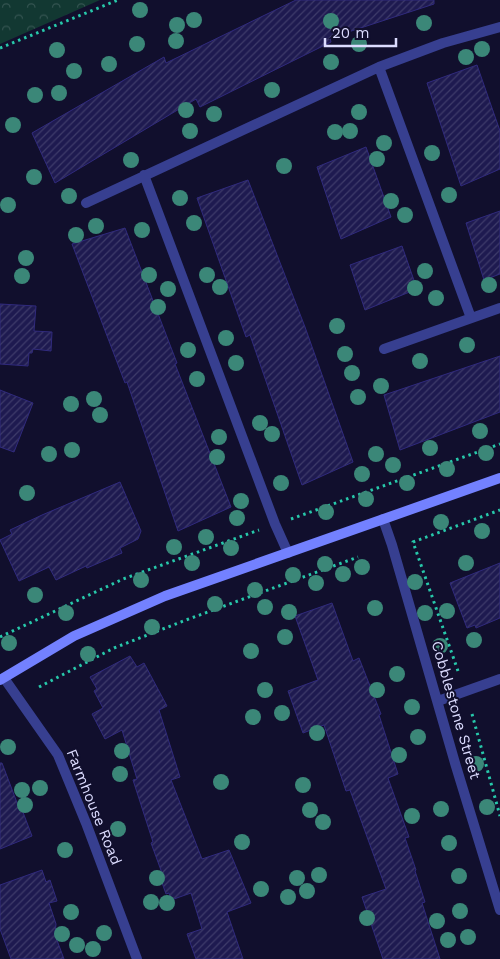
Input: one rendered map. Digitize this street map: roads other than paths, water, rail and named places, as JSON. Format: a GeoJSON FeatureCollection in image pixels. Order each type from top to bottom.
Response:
{"type":"FeatureCollection","features":[{"type":"Feature","properties":{"kind":"street"},"geometry":{"type":"LineString","coordinates":[[86,203],[379,67],[442,43],[500,27]]}},
{"type":"Feature","properties":{"kind":"street"},"geometry":{"type":"LineString","coordinates":[[379,67],[471,318]]}},
{"type":"Feature","properties":{"kind":"street"},"geometry":{"type":"LineString","coordinates":[[144,175],[274,524],[288,553]]}},
{"type":"Feature","properties":{"kind":"street"},"geometry":{"type":"LineString","coordinates":[[384,350],[500,308]]}},
{"type":"Feature","properties":{"kind":"street"},"geometry":{"type":"LineString","coordinates":[[2,679],[74,636],[156,600],[500,478]]}},
{"type":"Feature","properties":{"kind":"street","name":"Cobblestone Street"},"geometry":{"type":"LineString","coordinates":[[383,519],[500,910]]}},
{"type":"Feature","properties":{"kind":"street","name":"Farmhouse Road"},"geometry":{"type":"LineString","coordinates":[[2,679],[58,755],[86,824],[136,959]]}},
{"type":"Feature","properties":{"kind":"street"},"geometry":{"type":"LineString","coordinates":[[438,701],[500,679]]}}]}
